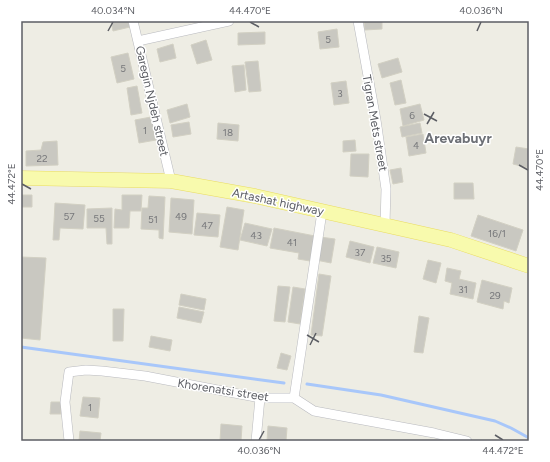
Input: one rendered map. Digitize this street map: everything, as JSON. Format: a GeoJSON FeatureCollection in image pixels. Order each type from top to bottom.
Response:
{"type":"FeatureCollection","features":[{"type":"Feature","properties":{"kind":"main road","name":"Artashat highway"},"geometry":{"type":"LineString","coordinates":[[21,178],[171,182],[255,196],[451,240],[529,266]]}},
{"type":"Feature","properties":{"kind":"street","name":"Garegin Njdeh street"},"geometry":{"type":"LineString","coordinates":[[133,21],[171,182]]}},
{"type":"Feature","properties":{"kind":"street"},"geometry":{"type":"LineString","coordinates":[[138,42],[229,21]]}},
{"type":"Feature","properties":{"kind":"street","name":"Tigran Mets street"},"geometry":{"type":"LineString","coordinates":[[358,21],[376,120],[386,189],[385,225]]}},
{"type":"Feature","properties":{"kind":"street"},"geometry":{"type":"LineString","coordinates":[[322,212],[294,398],[314,411],[433,437],[467,441]]}},
{"type":"Feature","properties":{"kind":"street","name":"Khorenatsi street"},"geometry":{"type":"LineString","coordinates":[[69,441],[65,402],[69,372],[86,370],[138,375],[260,398],[294,398]]}},
{"type":"Feature","properties":{"kind":"street"},"geometry":{"type":"LineString","coordinates":[[256,441],[260,398]]}},
{"type":"Feature","properties":{"kind":"building"},"geometry":{"type":"Polygon","coordinates":[[[111,21],[128,21],[130,27],[113,31],[111,21]]]}},
{"type":"Feature","properties":{"kind":"building"},"geometry":{"type":"Polygon","coordinates":[[[364,21],[382,21],[382,29],[365,30],[364,21]]]}},
{"type":"Feature","properties":{"kind":"building"},"geometry":{"type":"Polygon","coordinates":[[[337,29],[339,47],[320,49],[318,32],[337,29]]]}},
{"type":"Feature","properties":{"kind":"building"},"geometry":{"type":"Polygon","coordinates":[[[265,32],[265,44],[238,45],[238,33],[265,32]]]}},
{"type":"Feature","properties":{"kind":"building"},"geometry":{"type":"Polygon","coordinates":[[[206,40],[212,60],[197,64],[191,45],[206,40]]]}},
{"type":"Feature","properties":{"kind":"building"},"geometry":{"type":"Polygon","coordinates":[[[173,44],[176,58],[160,62],[157,49],[173,44]]]}},
{"type":"Feature","properties":{"kind":"building"},"geometry":{"type":"Polygon","coordinates":[[[128,53],[134,79],[117,83],[111,57],[128,53]]]}},
{"type":"Feature","properties":{"kind":"building"},"geometry":{"type":"Polygon","coordinates":[[[398,58],[402,72],[382,78],[378,64],[398,58]]]}},
{"type":"Feature","properties":{"kind":"building"},"geometry":{"type":"Polygon","coordinates":[[[258,61],[261,91],[249,92],[245,62],[258,61]]]}},
{"type":"Feature","properties":{"kind":"building"},"geometry":{"type":"Polygon","coordinates":[[[244,65],[246,90],[235,92],[232,66],[244,65]]]}},
{"type":"Feature","properties":{"kind":"building"},"geometry":{"type":"Polygon","coordinates":[[[401,80],[406,103],[395,105],[390,83],[401,80]]]}},
{"type":"Feature","properties":{"kind":"building"},"geometry":{"type":"Polygon","coordinates":[[[346,81],[349,103],[334,105],[331,83],[346,81]]]}},
{"type":"Feature","properties":{"kind":"building"},"geometry":{"type":"Polygon","coordinates":[[[137,86],[142,113],[131,115],[127,88],[137,86]]]}},
{"type":"Feature","properties":{"kind":"building"},"geometry":{"type":"Polygon","coordinates":[[[187,104],[190,117],[170,123],[167,110],[187,104]]]}},
{"type":"Feature","properties":{"kind":"building"},"geometry":{"type":"Polygon","coordinates":[[[420,104],[424,120],[403,126],[400,109],[420,104]]]}},
{"type":"Feature","properties":{"kind":"building"},"geometry":{"type":"Polygon","coordinates":[[[151,117],[156,140],[139,143],[135,120],[151,117]]]}},
{"type":"Feature","properties":{"kind":"building"},"geometry":{"type":"Polygon","coordinates":[[[189,122],[191,134],[173,137],[171,125],[189,122]]]}},
{"type":"Feature","properties":{"kind":"building"},"geometry":{"type":"Polygon","coordinates":[[[218,123],[239,125],[238,141],[217,139],[218,123]]]}},
{"type":"Feature","properties":{"kind":"building"},"geometry":{"type":"Polygon","coordinates":[[[420,123],[422,133],[402,137],[400,127],[420,123]]]}},
{"type":"Feature","properties":{"kind":"building"},"geometry":{"type":"Polygon","coordinates":[[[423,134],[426,153],[409,156],[406,137],[423,134]]]}},
{"type":"Feature","properties":{"kind":"building"},"geometry":{"type":"Polygon","coordinates":[[[355,140],[356,151],[343,152],[343,141],[355,140]]]}},
{"type":"Feature","properties":{"kind":"building"},"geometry":{"type":"Polygon","coordinates":[[[57,141],[58,165],[26,166],[26,151],[41,150],[43,142],[57,141]]]}},
{"type":"Feature","properties":{"kind":"building"},"geometry":{"type":"Polygon","coordinates":[[[516,147],[529,149],[529,168],[513,164],[516,147]]]}},
{"type":"Feature","properties":{"kind":"building"},"geometry":{"type":"Polygon","coordinates":[[[351,154],[369,154],[368,177],[350,176],[351,154]]]}},
{"type":"Feature","properties":{"kind":"building"},"geometry":{"type":"Polygon","coordinates":[[[401,168],[403,182],[393,184],[390,170],[401,168]]]}},
{"type":"Feature","properties":{"kind":"building"},"geometry":{"type":"Polygon","coordinates":[[[454,183],[473,183],[474,199],[454,199],[454,183]]]}},
{"type":"Feature","properties":{"kind":"building"},"geometry":{"type":"Polygon","coordinates":[[[21,195],[32,195],[32,207],[21,207],[21,195]]]}},
{"type":"Feature","properties":{"kind":"building"},"geometry":{"type":"Polygon","coordinates":[[[122,195],[142,195],[141,211],[130,211],[129,228],[114,228],[115,209],[122,210],[122,195]]]}},
{"type":"Feature","properties":{"kind":"building"},"geometry":{"type":"Polygon","coordinates":[[[149,196],[165,197],[163,239],[159,238],[159,230],[141,229],[142,208],[148,208],[149,196]]]}},
{"type":"Feature","properties":{"kind":"building"},"geometry":{"type":"Polygon","coordinates":[[[171,198],[194,200],[192,234],[169,232],[171,198]]]}},
{"type":"Feature","properties":{"kind":"building"},"geometry":{"type":"Polygon","coordinates":[[[55,203],[85,205],[83,229],[60,228],[59,240],[53,240],[55,203]]]}},
{"type":"Feature","properties":{"kind":"building"},"geometry":{"type":"Polygon","coordinates":[[[227,207],[244,210],[238,250],[220,247],[227,207]]]}},
{"type":"Feature","properties":{"kind":"building"},"geometry":{"type":"Polygon","coordinates":[[[112,208],[112,244],[107,244],[106,228],[87,228],[87,209],[112,208]]]}},
{"type":"Feature","properties":{"kind":"building"},"geometry":{"type":"Polygon","coordinates":[[[197,213],[220,215],[218,237],[194,235],[197,213]]]}},
{"type":"Feature","properties":{"kind":"building"},"geometry":{"type":"Polygon","coordinates":[[[478,215],[523,230],[516,251],[471,236],[478,215]]]}},
{"type":"Feature","properties":{"kind":"building"},"geometry":{"type":"Polygon","coordinates":[[[245,223],[272,229],[267,246],[240,240],[245,223]]]}},
{"type":"Feature","properties":{"kind":"building"},"geometry":{"type":"Polygon","coordinates":[[[274,228],[315,236],[310,261],[298,259],[299,253],[270,248],[274,228]]]}},
{"type":"Feature","properties":{"kind":"building"},"geometry":{"type":"Polygon","coordinates":[[[320,237],[335,239],[331,263],[316,260],[320,237]]]}},
{"type":"Feature","properties":{"kind":"building"},"geometry":{"type":"Polygon","coordinates":[[[350,241],[374,247],[370,263],[346,257],[350,241]]]}},
{"type":"Feature","properties":{"kind":"building"},"geometry":{"type":"Polygon","coordinates":[[[377,247],[399,252],[396,268],[373,263],[377,247]]]}},
{"type":"Feature","properties":{"kind":"building"},"geometry":{"type":"Polygon","coordinates":[[[21,257],[46,258],[40,340],[21,338],[21,257]]]}},
{"type":"Feature","properties":{"kind":"building"},"geometry":{"type":"Polygon","coordinates":[[[428,260],[441,263],[436,283],[423,279],[428,260]]]}},
{"type":"Feature","properties":{"kind":"building"},"geometry":{"type":"Polygon","coordinates":[[[447,268],[461,271],[459,279],[476,283],[473,299],[450,294],[452,283],[445,281],[447,268]]]}},
{"type":"Feature","properties":{"kind":"building"},"geometry":{"type":"Polygon","coordinates":[[[319,274],[331,276],[322,336],[311,335],[319,274]]]}},
{"type":"Feature","properties":{"kind":"building"},"geometry":{"type":"Polygon","coordinates":[[[482,280],[512,288],[509,303],[504,301],[503,309],[477,302],[482,280]]]}},
{"type":"Feature","properties":{"kind":"building"},"geometry":{"type":"Polygon","coordinates":[[[278,286],[290,287],[285,322],[274,321],[278,286]]]}},
{"type":"Feature","properties":{"kind":"building"},"geometry":{"type":"Polygon","coordinates":[[[293,287],[305,289],[300,324],[288,322],[293,287]]]}},
{"type":"Feature","properties":{"kind":"building"},"geometry":{"type":"Polygon","coordinates":[[[181,294],[206,299],[204,310],[179,305],[181,294]]]}},
{"type":"Feature","properties":{"kind":"building"},"geometry":{"type":"Polygon","coordinates":[[[179,307],[204,312],[201,323],[177,318],[179,307]]]}},
{"type":"Feature","properties":{"kind":"building"},"geometry":{"type":"Polygon","coordinates":[[[113,309],[124,309],[123,341],[113,341],[113,309]]]}},
{"type":"Feature","properties":{"kind":"building"},"geometry":{"type":"Polygon","coordinates":[[[419,316],[429,318],[423,353],[414,352],[419,316]]]}},
{"type":"Feature","properties":{"kind":"building"},"geometry":{"type":"Polygon","coordinates":[[[151,336],[172,340],[170,351],[149,347],[151,336]]]}},
{"type":"Feature","properties":{"kind":"building"},"geometry":{"type":"Polygon","coordinates":[[[281,353],[291,356],[287,370],[277,368],[281,353]]]}},
{"type":"Feature","properties":{"kind":"building"},"geometry":{"type":"Polygon","coordinates":[[[83,397],[100,398],[98,418],[80,416],[83,397]]]}},
{"type":"Feature","properties":{"kind":"building"},"geometry":{"type":"Polygon","coordinates":[[[51,402],[61,402],[61,414],[50,414],[51,402]]]}},
{"type":"Feature","properties":{"kind":"building"},"geometry":{"type":"Polygon","coordinates":[[[221,424],[242,426],[241,441],[220,441],[221,424]]]}},
{"type":"Feature","properties":{"kind":"building"},"geometry":{"type":"Polygon","coordinates":[[[268,426],[287,428],[286,441],[267,441],[268,426]]]}},
{"type":"Feature","properties":{"kind":"building"},"geometry":{"type":"Polygon","coordinates":[[[80,431],[101,433],[100,441],[79,441],[80,431]]]}},
{"type":"Feature","properties":{"kind":"waterway"},"geometry":{"type":"LineString","coordinates":[[21,347],[284,383]]}},
{"type":"Feature","properties":{"kind":"waterway"},"geometry":{"type":"LineString","coordinates":[[307,384],[381,395],[495,421],[529,438]]}},
{"type":"Feature","properties":{"kind":"district","name":"Arevabuyr"},"geometry":{"type":"Point","coordinates":[458,138]}}]}
